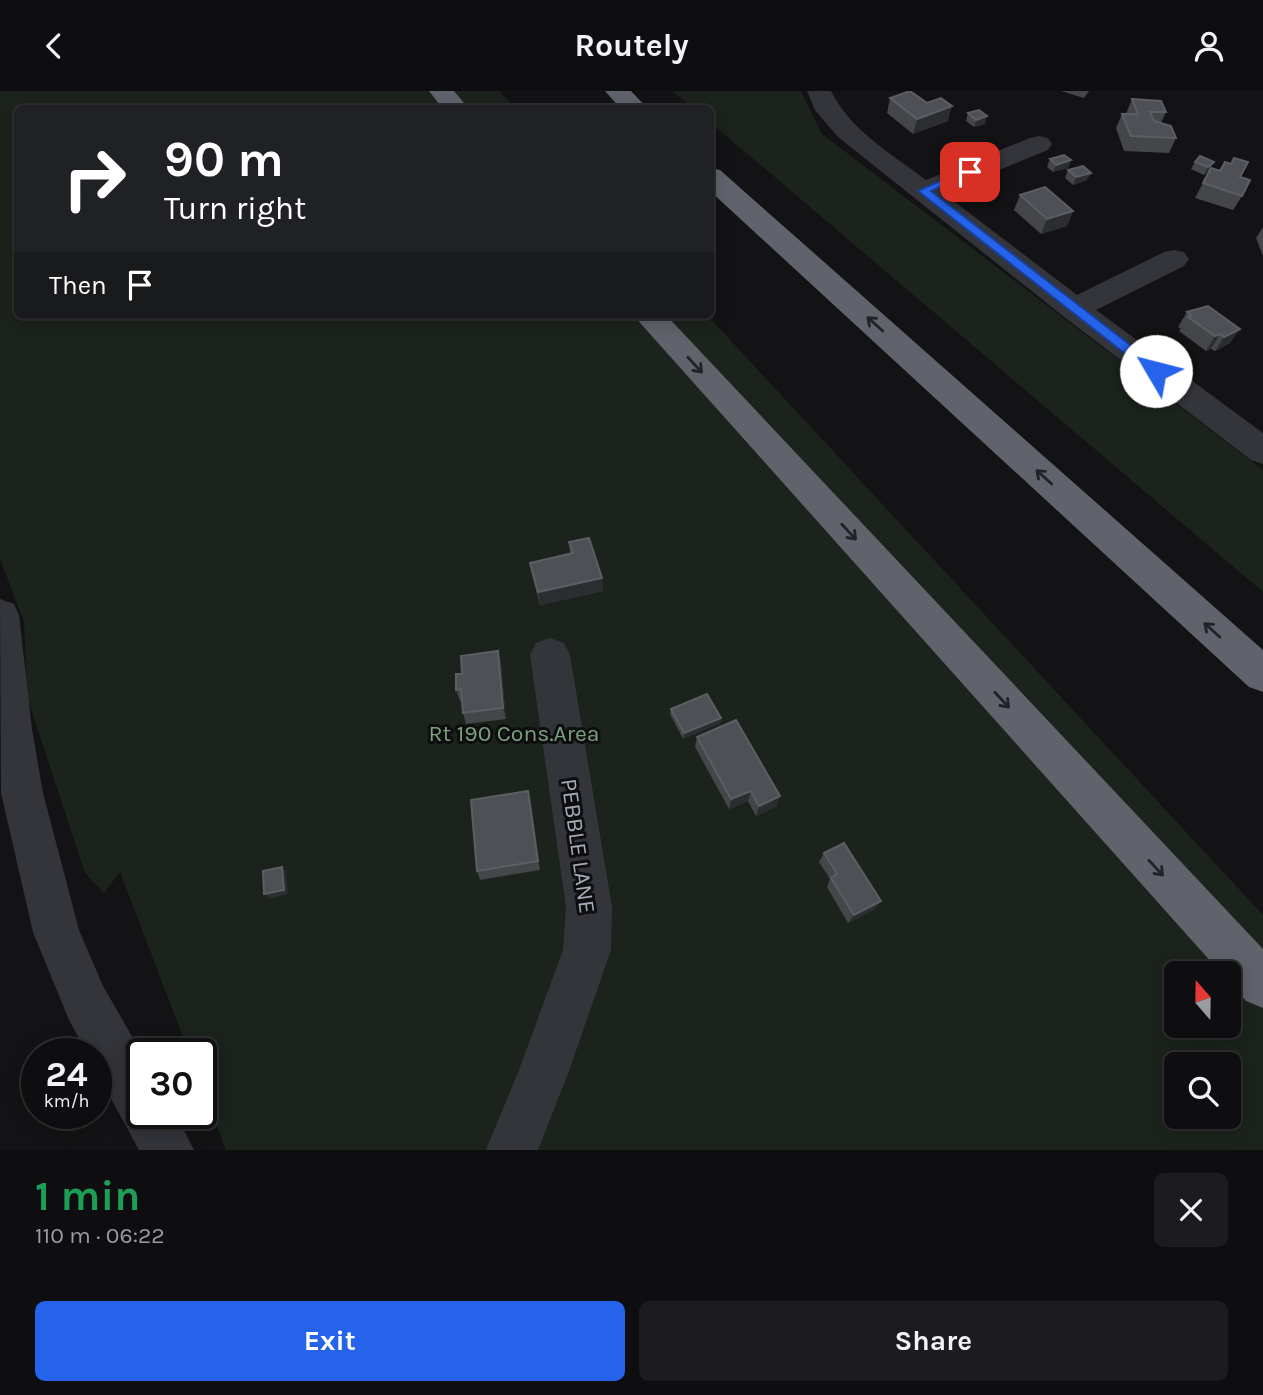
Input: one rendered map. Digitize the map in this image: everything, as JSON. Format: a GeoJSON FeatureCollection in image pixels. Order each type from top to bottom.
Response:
{"type":"FeatureCollection","features":[{"type":"Feature","properties":{"kind":"highway"},"geometry":{"type":"LineString","coordinates":[[441,91],[453,105]]}},
{"type":"Feature","properties":{"kind":"highway"},"geometry":{"type":"LineString","coordinates":[[617,91],[632,105]]}},
{"type":"Feature","properties":{"kind":"highway"},"geometry":{"type":"LineString","coordinates":[[714,180],[1263,675]]}},
{"type":"Feature","properties":{"kind":"highway"},"geometry":{"type":"LineString","coordinates":[[652,319],[1263,984]]}},
{"type":"Feature","properties":{"kind":"street"},"geometry":{"type":"LineString","coordinates":[[819,91],[828,110],[847,132],[1074,309],[1263,451]]}},
{"type":"Feature","properties":{"kind":"street"},"geometry":{"type":"LineString","coordinates":[[923,191],[1039,144]]}},
{"type":"Feature","properties":{"kind":"street"},"geometry":{"type":"LineString","coordinates":[[1074,309],[1174,259]]}},
{"type":"Feature","properties":{"kind":"street"},"geometry":{"type":"LineString","coordinates":[[0,615],[11,729],[22,793],[56,932],[86,1003],[126,1076]]}},
{"type":"Feature","properties":{"kind":"street","name":"PEBBLE LANE"},"geometry":{"type":"LineString","coordinates":[[512,1150],[544,1071],[587,950],[589,907],[550,655]]}},
{"type":"Feature","properties":{"kind":"street"},"geometry":{"type":"LineString","coordinates":[[155,1129],[167,1150]]}},
{"type":"Feature","properties":{"kind":"green space","name":"Rt 190 Cons.Area"},"geometry":{"type":"Polygon","coordinates":[[[0,91],[499,91],[512,105],[14,105],[14,319],[711,319],[1263,915],[1263,1150],[226,1150],[217,1127],[217,1038],[183,1038],[120,872],[104,893],[85,873],[27,697],[24,622],[0,559],[0,91]]]}},
{"type":"Feature","properties":{"kind":"green space"},"geometry":{"type":"Polygon","coordinates":[[[672,91],[801,91],[822,134],[1263,470],[1263,592],[714,126],[714,105],[689,105],[672,91]]]}},
{"type":"Feature","properties":{"kind":"building"},"geometry":{"type":"Polygon","coordinates":[[[910,91],[927,103],[941,98],[952,106],[917,119],[890,98],[910,91]]]}},
{"type":"Feature","properties":{"kind":"building"},"geometry":{"type":"Polygon","coordinates":[[[1132,99],[1161,101],[1166,112],[1150,112],[1154,121],[1171,126],[1176,138],[1131,136],[1122,114],[1138,114],[1132,99]]]}},
{"type":"Feature","properties":{"kind":"building"},"geometry":{"type":"Polygon","coordinates":[[[979,110],[987,116],[976,120],[968,113],[979,110]]]}},
{"type":"Feature","properties":{"kind":"building"},"geometry":{"type":"Polygon","coordinates":[[[1064,155],[1071,160],[1056,165],[1050,159],[1064,155]]]}},
{"type":"Feature","properties":{"kind":"building"},"geometry":{"type":"Polygon","coordinates":[[[1200,156],[1214,162],[1208,167],[1195,162],[1200,156]]]}},
{"type":"Feature","properties":{"kind":"building"},"geometry":{"type":"Polygon","coordinates":[[[1234,158],[1248,162],[1240,177],[1250,180],[1242,196],[1203,183],[1211,168],[1220,171],[1225,162],[1231,164],[1234,158]]]}},
{"type":"Feature","properties":{"kind":"building"},"geometry":{"type":"Polygon","coordinates":[[[1083,166],[1091,173],[1076,177],[1068,170],[1083,166]]]}},
{"type":"Feature","properties":{"kind":"building"},"geometry":{"type":"Polygon","coordinates":[[[1045,187],[1073,211],[1047,219],[1020,195],[1045,187]]]}},
{"type":"Feature","properties":{"kind":"building"},"geometry":{"type":"Polygon","coordinates":[[[1208,306],[1240,329],[1224,337],[1220,334],[1215,336],[1188,317],[1191,315],[1187,312],[1208,306]]]}},
{"type":"Feature","properties":{"kind":"building"},"geometry":{"type":"Polygon","coordinates":[[[589,538],[602,578],[538,592],[530,563],[573,553],[569,542],[589,538]]]}},
{"type":"Feature","properties":{"kind":"building"},"geometry":{"type":"Polygon","coordinates":[[[498,651],[503,708],[463,713],[461,689],[456,690],[456,674],[462,674],[461,656],[498,651]]]}},
{"type":"Feature","properties":{"kind":"building"},"geometry":{"type":"Polygon","coordinates":[[[707,694],[721,718],[684,733],[671,709],[707,694]]]}},
{"type":"Feature","properties":{"kind":"building"},"geometry":{"type":"Polygon","coordinates":[[[736,720],[780,796],[759,806],[751,791],[731,799],[697,737],[736,720]]]}},
{"type":"Feature","properties":{"kind":"building"},"geometry":{"type":"Polygon","coordinates":[[[528,791],[538,861],[477,871],[471,800],[528,791]]]}},
{"type":"Feature","properties":{"kind":"building"},"geometry":{"type":"Polygon","coordinates":[[[844,843],[881,901],[854,915],[831,878],[837,874],[824,853],[844,843]]]}},
{"type":"Feature","properties":{"kind":"building"},"geometry":{"type":"Polygon","coordinates":[[[282,867],[284,890],[264,894],[263,871],[282,867]]]}},
{"type":"Feature","properties":{"kind":"route"},"geometry":{"type":"LineString","coordinates":[[970,172],[923,191],[1156,371]]}}]}
